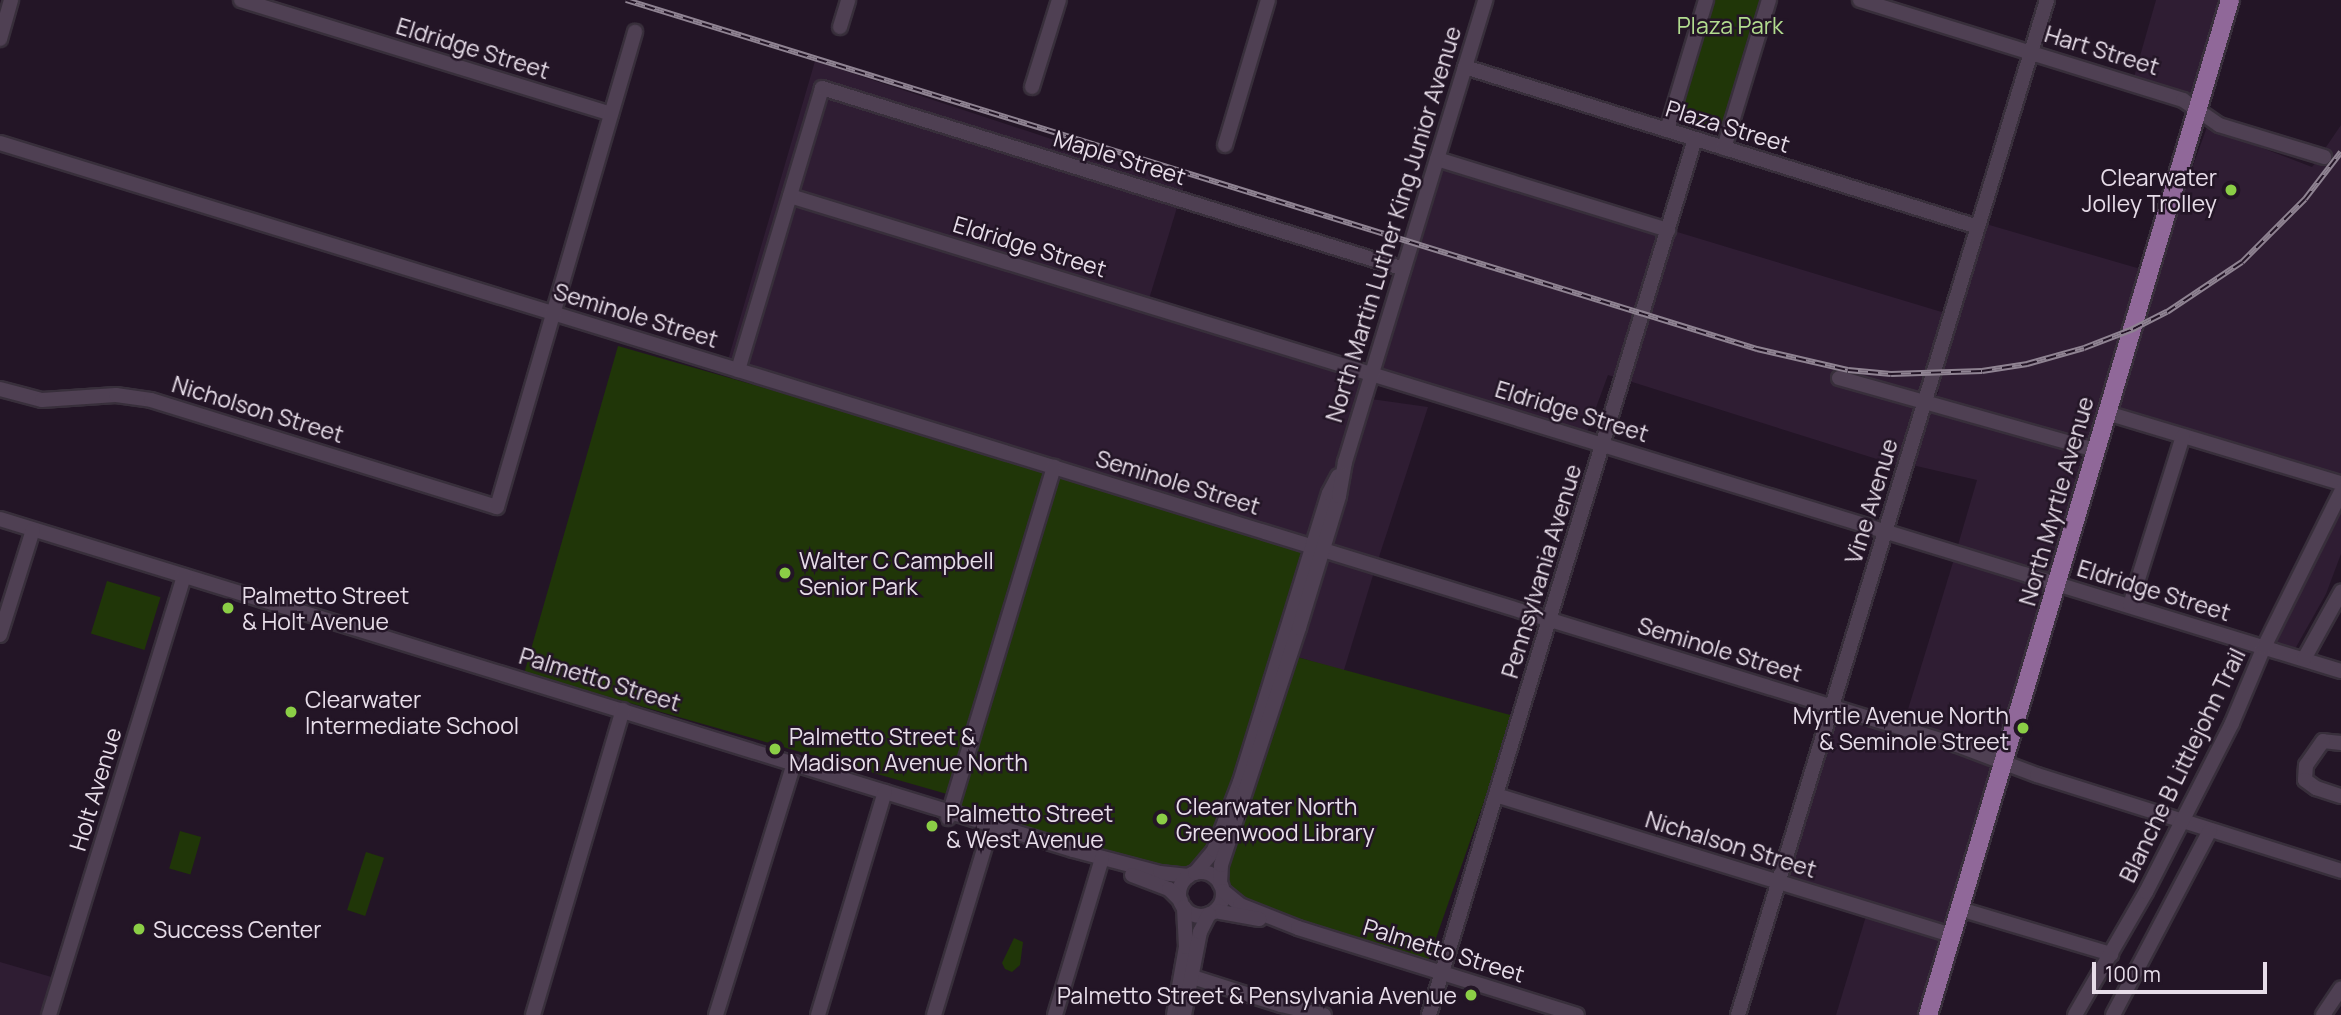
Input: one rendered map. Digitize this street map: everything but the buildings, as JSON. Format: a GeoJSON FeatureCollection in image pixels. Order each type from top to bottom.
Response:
{"type":"FeatureCollection","features":[{"type":"Feature","properties":{"kind":"main road","name":"North Myrtle Avenue"},"geometry":{"type":"LineString","coordinates":[[1928,1015],[2230,0]]}},
{"type":"Feature","properties":{"kind":"street"},"geometry":{"type":"LineString","coordinates":[[0,39],[11,0]]}},
{"type":"Feature","properties":{"kind":"street","name":"Eldridge Street"},"geometry":{"type":"LineString","coordinates":[[241,0],[611,114]]}},
{"type":"Feature","properties":{"kind":"street"},"geometry":{"type":"LineString","coordinates":[[840,27],[848,0]]}},
{"type":"Feature","properties":{"kind":"street"},"geometry":{"type":"LineString","coordinates":[[1032,87],[1059,0]]}},
{"type":"Feature","properties":{"kind":"street"},"geometry":{"type":"LineString","coordinates":[[1225,145],[1268,0]]}},
{"type":"Feature","properties":{"kind":"street","name":"North Martin Luther King Junior Avenue"},"geometry":{"type":"LineString","coordinates":[[1192,875],[1214,850],[1236,793],[1345,462],[1485,0]]}},
{"type":"Feature","properties":{"kind":"street"},"geometry":{"type":"LineString","coordinates":[[1667,130],[1706,0]]}},
{"type":"Feature","properties":{"kind":"street"},"geometry":{"type":"LineString","coordinates":[[1724,148],[1769,0]]}},
{"type":"Feature","properties":{"kind":"street","name":"Hart Street"},"geometry":{"type":"LineString","coordinates":[[1860,0],[2183,100],[2219,125],[2324,157]]}},
{"type":"Feature","properties":{"kind":"street","name":"Vine Avenue"},"geometry":{"type":"LineString","coordinates":[[1738,1015],[2047,0]]}},
{"type":"Feature","properties":{"kind":"street"},"geometry":{"type":"LineString","coordinates":[[554,313],[635,32]]}},
{"type":"Feature","properties":{"kind":"street","name":"Plaza Street"},"geometry":{"type":"LineString","coordinates":[[1465,67],[1978,227]]}},
{"type":"Feature","properties":{"kind":"street","name":"Maple Street"},"geometry":{"type":"LineString","coordinates":[[790,196],[822,88],[1404,269]]}},
{"type":"Feature","properties":{"kind":"street","name":"Pennsylvania Avenue"},"geometry":{"type":"LineString","coordinates":[[1429,1015],[1695,139]]}},
{"type":"Feature","properties":{"kind":"street","name":"Seminole Street"},"geometry":{"type":"LineString","coordinates":[[0,143],[1832,707],[2341,871]]}},
{"type":"Feature","properties":{"kind":"street"},"geometry":{"type":"LineString","coordinates":[[1437,159],[1668,230]]}},
{"type":"Feature","properties":{"kind":"street"},"geometry":{"type":"LineString","coordinates":[[738,370],[790,196]]}},
{"type":"Feature","properties":{"kind":"street","name":"Eldridge Street"},"geometry":{"type":"LineString","coordinates":[[790,196],[2341,671]]}},
{"type":"Feature","properties":{"kind":"street","name":"Nicholson Street"},"geometry":{"type":"LineString","coordinates":[[0,389],[42,400],[116,395],[151,400],[497,507],[554,313]]}},
{"type":"Feature","properties":{"kind":"street"},"geometry":{"type":"LineString","coordinates":[[1839,377],[2096,450]]}},
{"type":"Feature","properties":{"kind":"street"},"geometry":{"type":"LineString","coordinates":[[2107,413],[2341,483]]}},
{"type":"Feature","properties":{"kind":"street"},"geometry":{"type":"LineString","coordinates":[[2130,605],[2183,436]]}},
{"type":"Feature","properties":{"kind":"street"},"geometry":{"type":"LineString","coordinates":[[948,816],[1054,467]]}},
{"type":"Feature","properties":{"kind":"street","name":"Blanche B Littlejohn Trail"},"geometry":{"type":"LineString","coordinates":[[2075,1015],[2146,892],[2180,820],[2232,723],[2264,647],[2341,492]]}},
{"type":"Feature","properties":{"kind":"street","name":"Palmetto Street"},"geometry":{"type":"LineString","coordinates":[[0,519],[32,533],[1101,862],[1161,884],[1182,904]]}},
{"type":"Feature","properties":{"kind":"street","name":"Palmetto Street"},"geometry":{"type":"LineString","coordinates":[[0,528],[32,533]]}},
{"type":"Feature","properties":{"kind":"street"},"geometry":{"type":"LineString","coordinates":[[0,635],[32,533]]}},
{"type":"Feature","properties":{"kind":"street","name":"North Martin Luther King Junior Avenue"},"geometry":{"type":"LineString","coordinates":[[1222,887],[1223,857],[1264,742],[1317,548]]}},
{"type":"Feature","properties":{"kind":"street","name":"Holt Avenue"},"geometry":{"type":"LineString","coordinates":[[49,1015],[183,580]]}},
{"type":"Feature","properties":{"kind":"street"},"geometry":{"type":"LineString","coordinates":[[2304,659],[2341,592]]}},
{"type":"Feature","properties":{"kind":"street"},"geometry":{"type":"LineString","coordinates":[[533,1015],[622,714]]}},
{"type":"Feature","properties":{"kind":"street"},"geometry":{"type":"LineString","coordinates":[[2341,743],[2323,741],[2315,749],[2306,765],[2305,780],[2316,788],[2341,796]]}},
{"type":"Feature","properties":{"kind":"street"},"geometry":{"type":"LineString","coordinates":[[716,1015],[792,767]]}},
{"type":"Feature","properties":{"kind":"street"},"geometry":{"type":"LineString","coordinates":[[818,1015],[884,795]]}},
{"type":"Feature","properties":{"kind":"street","name":"Nichalson Street"},"geometry":{"type":"LineString","coordinates":[[1496,795],[1952,935]]}},
{"type":"Feature","properties":{"kind":"street","name":"Palmetto Street"},"geometry":{"type":"LineString","coordinates":[[948,816],[989,833],[1101,862],[1192,875]]}},
{"type":"Feature","properties":{"kind":"street"},"geometry":{"type":"LineString","coordinates":[[2116,1014],[2210,830]]}},
{"type":"Feature","properties":{"kind":"street"},"geometry":{"type":"LineString","coordinates":[[934,1015],[989,833]]}},
{"type":"Feature","properties":{"kind":"street"},"geometry":{"type":"LineString","coordinates":[[1055,1015],[1101,862]]}},
{"type":"Feature","properties":{"kind":"street"},"geometry":{"type":"LineString","coordinates":[[1174,1015],[1188,976],[1200,932],[1223,898],[1222,887],[1209,874],[1192,875],[1180,887],[1187,929],[1188,976],[1185,1015]]}},
{"type":"Feature","properties":{"kind":"street","name":"Palmetto Street"},"geometry":{"type":"LineString","coordinates":[[1222,887],[1240,905],[1298,928],[1577,1015]]}},
{"type":"Feature","properties":{"kind":"street"},"geometry":{"type":"LineString","coordinates":[[1182,904],[1196,915],[1212,913]]}},
{"type":"Feature","properties":{"kind":"street"},"geometry":{"type":"LineString","coordinates":[[1960,909],[2111,954]]}},
{"type":"Feature","properties":{"kind":"street","name":"Palmetto Street"},"geometry":{"type":"LineString","coordinates":[[1212,913],[1298,928]]}},
{"type":"Feature","properties":{"kind":"street"},"geometry":{"type":"LineString","coordinates":[[1188,976],[1281,1005],[1324,1015]]}},
{"type":"Feature","properties":{"kind":"street"},"geometry":{"type":"LineString","coordinates":[[2322,1015],[2341,988]]}},
{"type":"Feature","properties":{"kind":"shaded area"},"geometry":{"type":"Polygon","coordinates":[[[2156,0],[2224,0],[2194,99],[2134,77],[2156,0]]]}},
{"type":"Feature","properties":{"kind":"shaded area"},"geometry":{"type":"Polygon","coordinates":[[[815,61],[1185,183],[1182,193],[818,80],[734,362],[728,360],[815,61]]]}},
{"type":"Feature","properties":{"kind":"shaded area"},"geometry":{"type":"Polygon","coordinates":[[[826,97],[1178,205],[1149,298],[797,191],[826,97]]]}},
{"type":"Feature","properties":{"kind":"shaded area"},"geometry":{"type":"Polygon","coordinates":[[[2341,125],[2341,476],[2115,408],[2163,248],[2207,127],[2312,167],[2316,162],[2326,165],[2330,153],[2324,150],[2341,125]]]}},
{"type":"Feature","properties":{"kind":"shaded area"},"geometry":{"type":"Polygon","coordinates":[[[1441,168],[1661,235],[1617,378],[1608,375],[1587,432],[1380,369],[1441,168]]]}},
{"type":"Feature","properties":{"kind":"shaded area"},"geometry":{"type":"Polygon","coordinates":[[[794,204],[1363,381],[1339,460],[1323,491],[1308,539],[746,365],[794,204]]]}},
{"type":"Feature","properties":{"kind":"shaded area"},"geometry":{"type":"Polygon","coordinates":[[[1986,224],[2144,270],[2090,442],[1936,397],[1939,391],[1935,389],[1986,224]]]}},
{"type":"Feature","properties":{"kind":"shaded area"},"geometry":{"type":"Polygon","coordinates":[[[1674,231],[1945,313],[1921,393],[1835,370],[1832,383],[1917,406],[1899,466],[1629,381],[1674,231]]]}},
{"type":"Feature","properties":{"kind":"shaded area"},"geometry":{"type":"Polygon","coordinates":[[[1371,399],[1428,407],[1378,560],[1330,545],[1371,399]]]}},
{"type":"Feature","properties":{"kind":"shaded area"},"geometry":{"type":"Polygon","coordinates":[[[1931,410],[2087,455],[2052,575],[1958,545],[1977,480],[1912,465],[1931,410]]]}},
{"type":"Feature","properties":{"kind":"shaded area"},"geometry":{"type":"Polygon","coordinates":[[[2341,508],[2341,554],[2326,594],[2295,649],[2273,642],[2341,508]]]}},
{"type":"Feature","properties":{"kind":"shaded area"},"geometry":{"type":"Polygon","coordinates":[[[1326,558],[1374,573],[1344,671],[1296,656],[1326,558]]]}},
{"type":"Feature","properties":{"kind":"shaded area"},"geometry":{"type":"Polygon","coordinates":[[[1954,559],[2049,588],[1999,751],[1904,722],[1954,559]]]}},
{"type":"Feature","properties":{"kind":"shaded area"},"geometry":{"type":"Polygon","coordinates":[[[1836,715],[1995,767],[1942,928],[1783,877],[1836,715]]]}},
{"type":"Feature","properties":{"kind":"shaded area"},"geometry":{"type":"Polygon","coordinates":[[[1866,916],[1944,940],[1922,1015],[1836,1015],[1866,916]]]}},
{"type":"Feature","properties":{"kind":"shaded area"},"geometry":{"type":"Polygon","coordinates":[[[0,962],[55,978],[43,1015],[0,1015],[0,962]]]}},
{"type":"Feature","properties":{"kind":"green space","name":"Plaza Park"},"geometry":{"type":"Polygon","coordinates":[[[1712,0],[1764,0],[1729,115],[1720,126],[1704,130],[1685,119],[1682,101],[1712,0]]]}},
{"type":"Feature","properties":{"kind":"green space","name":"Walter C Campbell Senior Park"},"geometry":{"type":"Polygon","coordinates":[[[618,346],[1047,469],[953,796],[524,673],[618,346]]]}},
{"type":"Feature","properties":{"kind":"green space","name":"Walter C Campbell Senior Park"},"geometry":{"type":"Polygon","coordinates":[[[1058,476],[1304,552],[1222,812],[1205,852],[1187,870],[1104,852],[957,807],[1058,476]]]}},
{"type":"Feature","properties":{"kind":"green space"},"geometry":{"type":"Polygon","coordinates":[[[107,581],[161,597],[144,650],[91,634],[107,581]]]}},
{"type":"Feature","properties":{"kind":"green space"},"geometry":{"type":"Polygon","coordinates":[[[1297,657],[1514,716],[1428,961],[1300,921],[1248,901],[1229,888],[1227,866],[1297,657]]]}},
{"type":"Feature","properties":{"kind":"green space"},"geometry":{"type":"Polygon","coordinates":[[[180,831],[201,837],[190,875],[169,868],[180,831]]]}},
{"type":"Feature","properties":{"kind":"green space"},"geometry":{"type":"Polygon","coordinates":[[[366,852],[384,858],[365,916],[347,910],[366,852]]]}},
{"type":"Feature","properties":{"kind":"green space"},"geometry":{"type":"Polygon","coordinates":[[[1014,938],[1023,942],[1020,965],[1012,972],[1005,969],[1002,963],[1014,938]]]}},
{"type":"Feature","properties":{"kind":"railway"},"geometry":{"type":"LineString","coordinates":[[626,0],[1757,349],[1848,370],[1891,374],[1982,371],[2027,364],[2084,348],[2133,329],[2167,312],[2242,262],[2305,199],[2341,152]]}},
{"type":"Feature","properties":{"kind":"place","name":"Clearwater Jolley Trolley"},"geometry":{"type":"Point","coordinates":[2231,190]}},
{"type":"Feature","properties":{"kind":"place","name":"Walter C Campbell Senior Park"},"geometry":{"type":"Point","coordinates":[785,573]}},
{"type":"Feature","properties":{"kind":"place","name":"Palmetto Street & Holt Avenue"},"geometry":{"type":"Point","coordinates":[228,608]}},
{"type":"Feature","properties":{"kind":"place","name":"Clearwater Intermediate School"},"geometry":{"type":"Point","coordinates":[291,712]}},
{"type":"Feature","properties":{"kind":"place","name":"Myrtle Avenue North & Seminole Street"},"geometry":{"type":"Point","coordinates":[2023,728]}},
{"type":"Feature","properties":{"kind":"place","name":"Palmetto Street & Madison Avenue North"},"geometry":{"type":"Point","coordinates":[775,749]}},
{"type":"Feature","properties":{"kind":"place","name":"Clearwater North Greenwood Library"},"geometry":{"type":"Point","coordinates":[1162,819]}},
{"type":"Feature","properties":{"kind":"place","name":"Palmetto Street & West Avenue"},"geometry":{"type":"Point","coordinates":[932,826]}},
{"type":"Feature","properties":{"kind":"place","name":"Success Center"},"geometry":{"type":"Point","coordinates":[139,929]}},
{"type":"Feature","properties":{"kind":"place","name":"Palmetto Street & Pensylvania Avenue"},"geometry":{"type":"Point","coordinates":[1471,995]}}]}
